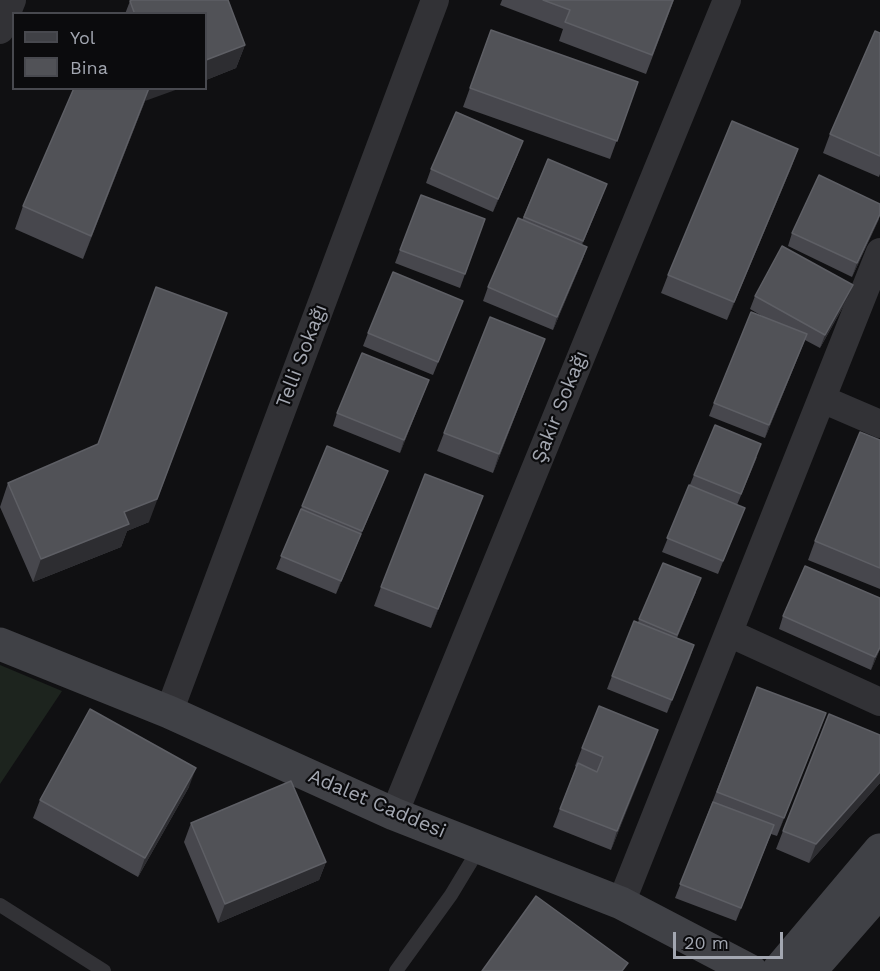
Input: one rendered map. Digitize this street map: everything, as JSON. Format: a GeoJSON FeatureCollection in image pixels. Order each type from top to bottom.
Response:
{"type":"FeatureCollection","features":[{"type":"Feature","properties":{"kind":"street"},"geometry":{"type":"LineString","coordinates":[[0,30],[12,0]]}},
{"type":"Feature","properties":{"kind":"street","name":"Telli Sokağı"},"geometry":{"type":"LineString","coordinates":[[169,712],[435,0]]}},
{"type":"Feature","properties":{"kind":"street","name":"Şakir Sokağı"},"geometry":{"type":"LineString","coordinates":[[393,814],[727,0]]}},
{"type":"Feature","properties":{"kind":"street"},"geometry":{"type":"LineString","coordinates":[[621,903],[880,252]]}},
{"type":"Feature","properties":{"kind":"street"},"geometry":{"type":"LineString","coordinates":[[822,399],[880,424]]}},
{"type":"Feature","properties":{"kind":"street"},"geometry":{"type":"LineString","coordinates":[[729,633],[880,702]]}},
{"type":"Feature","properties":{"kind":"street","name":"Adalet Caddesi"},"geometry":{"type":"LineString","coordinates":[[0,644],[169,712],[393,814],[621,903],[751,971]]}},
{"type":"Feature","properties":{"kind":"street"},"geometry":{"type":"LineString","coordinates":[[778,971],[880,850]]}},
{"type":"Feature","properties":{"kind":"street"},"geometry":{"type":"LineString","coordinates":[[810,971],[880,891]]}},
{"type":"Feature","properties":{"kind":"lane"},"geometry":{"type":"LineString","coordinates":[[396,971],[451,895],[480,848]]}},
{"type":"Feature","properties":{"kind":"lane"},"geometry":{"type":"LineString","coordinates":[[0,905],[104,971]]}},
{"type":"Feature","properties":{"kind":"shaded area"},"geometry":{"type":"Polygon","coordinates":[[[0,665],[62,691],[0,784],[0,665]]]}},
{"type":"Feature","properties":{"kind":"building"},"geometry":{"type":"Polygon","coordinates":[[[228,0],[245,45],[207,60],[207,12],[134,12],[130,1],[228,0]]]}},
{"type":"Feature","properties":{"kind":"building"},"geometry":{"type":"Polygon","coordinates":[[[543,0],[673,0],[652,55],[565,22],[570,10],[543,0]]]}},
{"type":"Feature","properties":{"kind":"building"},"geometry":{"type":"Polygon","coordinates":[[[491,30],[638,82],[617,141],[470,88],[491,30]]]}},
{"type":"Feature","properties":{"kind":"building"},"geometry":{"type":"Polygon","coordinates":[[[875,31],[880,33],[880,156],[830,134],[875,31]]]}},
{"type":"Feature","properties":{"kind":"building"},"geometry":{"type":"Polygon","coordinates":[[[73,90],[148,90],[91,236],[23,206],[73,90]]]}},
{"type":"Feature","properties":{"kind":"building"},"geometry":{"type":"Polygon","coordinates":[[[456,112],[523,141],[498,199],[431,169],[456,112]]]}},
{"type":"Feature","properties":{"kind":"building"},"geometry":{"type":"Polygon","coordinates":[[[732,121],[798,149],[734,302],[668,275],[732,121]]]}},
{"type":"Feature","properties":{"kind":"building"},"geometry":{"type":"Polygon","coordinates":[[[548,159],[607,184],[583,241],[524,217],[548,159]]]}},
{"type":"Feature","properties":{"kind":"building"},"geometry":{"type":"Polygon","coordinates":[[[819,175],[880,204],[880,214],[857,263],[792,233],[819,175]]]}},
{"type":"Feature","properties":{"kind":"building"},"geometry":{"type":"Polygon","coordinates":[[[421,195],[485,219],[465,274],[400,250],[421,195]]]}},
{"type":"Feature","properties":{"kind":"building"},"geometry":{"type":"Polygon","coordinates":[[[518,218],[587,247],[557,317],[488,287],[518,218]]]}},
{"type":"Feature","properties":{"kind":"building"},"geometry":{"type":"Polygon","coordinates":[[[782,246],[853,285],[825,335],[755,296],[782,246]]]}},
{"type":"Feature","properties":{"kind":"building"},"geometry":{"type":"Polygon","coordinates":[[[393,272],[463,301],[438,362],[368,333],[393,272]]]}},
{"type":"Feature","properties":{"kind":"building"},"geometry":{"type":"Polygon","coordinates":[[[156,287],[227,313],[157,499],[124,512],[129,524],[41,559],[8,483],[98,444],[156,287]]]}},
{"type":"Feature","properties":{"kind":"building"},"geometry":{"type":"Polygon","coordinates":[[[751,312],[807,334],[769,425],[714,403],[751,312]]]}},
{"type":"Feature","properties":{"kind":"building"},"geometry":{"type":"Polygon","coordinates":[[[490,317],[545,339],[499,454],[444,433],[490,317]]]}},
{"type":"Feature","properties":{"kind":"building"},"geometry":{"type":"Polygon","coordinates":[[[362,353],[429,380],[404,440],[337,413],[362,353]]]}},
{"type":"Feature","properties":{"kind":"building"},"geometry":{"type":"Polygon","coordinates":[[[715,425],[761,444],[741,494],[694,475],[715,425]]]}},
{"type":"Feature","properties":{"kind":"building"},"geometry":{"type":"Polygon","coordinates":[[[860,432],[880,440],[880,568],[815,541],[860,432]]]}},
{"type":"Feature","properties":{"kind":"building"},"geometry":{"type":"Polygon","coordinates":[[[327,446],[388,471],[362,531],[302,506],[327,446]]]}},
{"type":"Feature","properties":{"kind":"building"},"geometry":{"type":"Polygon","coordinates":[[[425,474],[483,496],[438,609],[381,587],[425,474]]]}},
{"type":"Feature","properties":{"kind":"building"},"geometry":{"type":"Polygon","coordinates":[[[689,485],[745,508],[723,561],[667,538],[689,485]]]}},
{"type":"Feature","properties":{"kind":"building"},"geometry":{"type":"Polygon","coordinates":[[[301,509],[361,534],[341,581],[281,556],[301,509]]]}},
{"type":"Feature","properties":{"kind":"building"},"geometry":{"type":"Polygon","coordinates":[[[663,563],[701,578],[677,635],[639,619],[663,563]]]}},
{"type":"Feature","properties":{"kind":"building"},"geometry":{"type":"Polygon","coordinates":[[[805,566],[880,598],[880,647],[875,657],[783,616],[805,566]]]}},
{"type":"Feature","properties":{"kind":"building"},"geometry":{"type":"Polygon","coordinates":[[[634,621],[694,645],[672,700],[612,676],[634,621]]]}},
{"type":"Feature","properties":{"kind":"building"},"geometry":{"type":"Polygon","coordinates":[[[757,687],[826,713],[784,818],[717,792],[757,687]]]}},
{"type":"Feature","properties":{"kind":"building"},"geometry":{"type":"Polygon","coordinates":[[[599,706],[658,730],[617,831],[560,809],[578,763],[597,772],[603,757],[582,748],[599,706]]]}},
{"type":"Feature","properties":{"kind":"building"},"geometry":{"type":"Polygon","coordinates":[[[90,709],[196,768],[145,858],[40,800],[90,709]]]}},
{"type":"Feature","properties":{"kind":"building"},"geometry":{"type":"Polygon","coordinates":[[[829,714],[880,735],[880,772],[816,844],[783,831],[829,714]]]}},
{"type":"Feature","properties":{"kind":"building"},"geometry":{"type":"Polygon","coordinates":[[[291,781],[326,862],[225,904],[191,823],[291,781]]]}},
{"type":"Feature","properties":{"kind":"building"},"geometry":{"type":"Polygon","coordinates":[[[713,802],[774,825],[741,908],[680,884],[713,802]]]}},
{"type":"Feature","properties":{"kind":"building"},"geometry":{"type":"Polygon","coordinates":[[[536,896],[628,963],[622,971],[482,971],[536,896]]]}}]}
